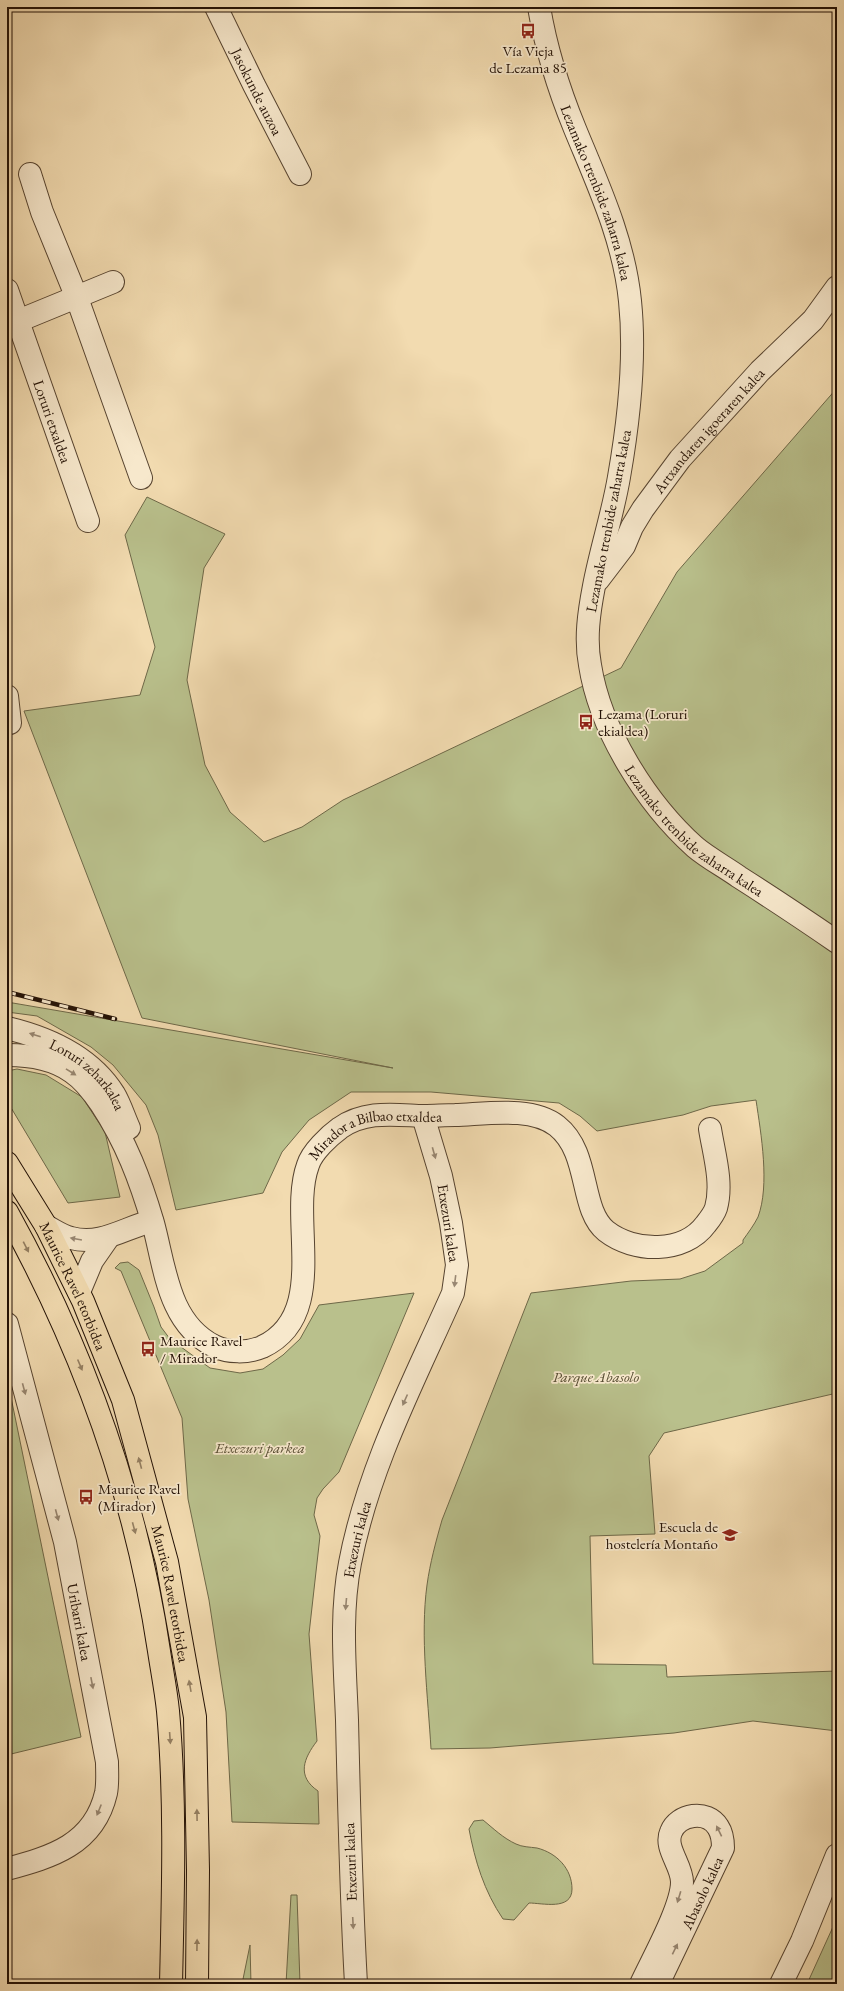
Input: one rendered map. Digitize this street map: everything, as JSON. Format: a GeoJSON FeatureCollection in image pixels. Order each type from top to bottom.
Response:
{"type":"FeatureCollection","features":[{"type":"Feature","properties":{"kind":"main road","name":"Maurice Ravel etorbidea"},"geometry":{"type":"LineString","coordinates":[[7,1163],[46,1226],[79,1292],[122,1400],[167,1562],[196,1717],[198,1870],[197,1984]]}},
{"type":"Feature","properties":{"kind":"main road","name":"Maurice Ravel etorbidea"},"geometry":{"type":"LineString","coordinates":[[7,1212],[53,1301],[96,1403],[118,1471],[143,1560],[155,1622],[167,1700],[171,1754],[174,1861],[171,1984]]}},
{"type":"Feature","properties":{"kind":"street","name":"Jasokunde auzoa"},"geometry":{"type":"LineString","coordinates":[[216,7],[300,174]]}},
{"type":"Feature","properties":{"kind":"street","name":"Lezamako trenbide zaharra kalea"},"geometry":{"type":"LineString","coordinates":[[539,7],[555,75],[575,128],[607,203],[619,244],[630,299],[633,340],[628,412],[619,478],[588,622],[590,667],[602,711],[625,757],[654,803],[696,848],[837,942]]}},
{"type":"Feature","properties":{"kind":"street"},"geometry":{"type":"LineString","coordinates":[[30,174],[42,212],[77,298],[141,478]]}},
{"type":"Feature","properties":{"kind":"street"},"geometry":{"type":"LineString","coordinates":[[18,321],[113,282]]}},
{"type":"Feature","properties":{"kind":"street","name":"Artxandaren igoeraren kalea"},"geometry":{"type":"LineString","coordinates":[[595,584],[624,546],[632,527],[643,509],[680,459],[760,371],[813,320],[837,287]]}},
{"type":"Feature","properties":{"kind":"street","name":"Loruri etxaldea"},"geometry":{"type":"LineString","coordinates":[[7,290],[88,521]]}},
{"type":"Feature","properties":{"kind":"street"},"geometry":{"type":"LineString","coordinates":[[7,696],[10,723]]}},
{"type":"Feature","properties":{"kind":"street","name":"Loruri zeharkalea"},"geometry":{"type":"LineString","coordinates":[[7,1028],[36,1035],[53,1042],[89,1064],[114,1094],[129,1128],[131,1155]]}},
{"type":"Feature","properties":{"kind":"street","name":"Loruri zeharkalea"},"geometry":{"type":"LineString","coordinates":[[7,1055],[22,1055],[46,1060],[72,1071],[88,1086],[110,1118],[131,1155],[152,1221]]}},
{"type":"Feature","properties":{"kind":"street","name":"Mirador a Bilbao etxaldea"},"geometry":{"type":"LineString","coordinates":[[152,1221],[168,1285],[175,1304],[186,1325],[216,1348],[238,1352],[254,1350],[272,1342],[287,1327],[297,1310],[304,1247],[302,1191],[308,1162],[339,1128],[358,1118],[384,1113],[423,1116],[528,1113],[546,1118],[569,1138],[583,1170],[595,1216],[603,1228],[620,1241],[644,1247],[665,1247],[684,1242],[700,1232],[715,1212],[720,1188],[710,1129]]}},
{"type":"Feature","properties":{"kind":"street","name":"Etxezuri kalea"},"geometry":{"type":"LineString","coordinates":[[356,1984],[349,1846],[344,1618],[350,1565],[361,1519],[382,1453],[453,1293],[457,1265],[451,1223],[441,1176],[423,1116]]}},
{"type":"Feature","properties":{"kind":"street"},"geometry":{"type":"LineString","coordinates":[[46,1226],[70,1238],[87,1241],[108,1238],[134,1226],[152,1221]]}},
{"type":"Feature","properties":{"kind":"street"},"geometry":{"type":"LineString","coordinates":[[79,1292],[92,1261],[108,1238]]}},
{"type":"Feature","properties":{"kind":"street","name":"Uribarri kalea"},"geometry":{"type":"LineString","coordinates":[[7,1324],[64,1542],[107,1762],[106,1792],[97,1815],[86,1831],[75,1843],[63,1851],[43,1859],[7,1869]]}},
{"type":"Feature","properties":{"kind":"street","name":"Abasolo kalea"},"geometry":{"type":"LineString","coordinates":[[641,1984],[674,1912],[680,1894],[682,1873],[669,1841],[670,1833],[674,1826],[686,1818],[695,1816],[705,1817],[718,1827],[723,1848],[658,1984]]}},
{"type":"Feature","properties":{"kind":"street"},"geometry":{"type":"LineString","coordinates":[[781,1984],[802,1941],[837,1855]]}},
{"type":"Feature","properties":{"kind":"green space","name":"Parque Abasolo"},"geometry":{"type":"Polygon","coordinates":[[[837,388],[837,1393],[664,1433],[649,1456],[655,1534],[590,1536],[593,1664],[666,1665],[667,1677],[837,1671],[837,1731],[753,1721],[674,1733],[490,1748],[431,1749],[425,1667],[424,1625],[427,1585],[431,1560],[442,1520],[531,1293],[631,1281],[680,1279],[705,1271],[743,1243],[743,1240],[758,1217],[762,1204],[764,1175],[756,1100],[711,1106],[683,1115],[597,1131],[580,1116],[559,1103],[431,1092],[351,1092],[309,1120],[282,1152],[263,1193],[176,1210],[158,1135],[146,1105],[113,1065],[91,1047],[37,1016],[7,1012],[7,1002],[393,1068],[142,1018],[24,711],[140,695],[155,647],[125,535],[147,497],[225,534],[204,568],[187,680],[205,765],[230,812],[264,842],[302,827],[343,800],[621,668],[677,572],[837,388]]]}},
{"type":"Feature","properties":{"kind":"green space"},"geometry":{"type":"Polygon","coordinates":[[[17,1069],[46,1075],[82,1097],[105,1132],[120,1197],[68,1203],[7,1101],[7,1071],[17,1069]]]}},
{"type":"Feature","properties":{"kind":"green space","name":"Etxezuri parkea"},"geometry":{"type":"Polygon","coordinates":[[[128,1262],[139,1270],[161,1327],[170,1339],[210,1368],[240,1373],[263,1369],[283,1355],[300,1339],[319,1305],[414,1293],[339,1472],[323,1489],[317,1498],[314,1515],[320,1536],[309,1634],[317,1741],[312,1747],[304,1767],[307,1779],[318,1791],[319,1824],[232,1822],[226,1712],[209,1600],[188,1499],[182,1418],[121,1271],[115,1268],[120,1263],[128,1262]]]}},
{"type":"Feature","properties":{"kind":"green space"},"geometry":{"type":"Polygon","coordinates":[[[7,1378],[81,1737],[7,1755],[7,1378]]]}},
{"type":"Feature","properties":{"kind":"green space"},"geometry":{"type":"Polygon","coordinates":[[[483,1820],[511,1842],[521,1846],[544,1850],[557,1858],[562,1863],[569,1875],[572,1889],[571,1896],[562,1903],[529,1903],[514,1920],[503,1919],[485,1887],[471,1841],[469,1829],[474,1821],[483,1820]]]}},
{"type":"Feature","properties":{"kind":"green space"},"geometry":{"type":"Polygon","coordinates":[[[291,1895],[297,1895],[300,1984],[286,1984],[291,1895]]]}},
{"type":"Feature","properties":{"kind":"green space"},"geometry":{"type":"Polygon","coordinates":[[[837,1918],[837,1984],[807,1984],[837,1918]]]}},
{"type":"Feature","properties":{"kind":"green space"},"geometry":{"type":"Polygon","coordinates":[[[250,1945],[251,1984],[242,1984],[250,1945]]]}},
{"type":"Feature","properties":{"kind":"railway"},"geometry":{"type":"LineString","coordinates":[[7,992],[115,1019]]}},
{"type":"Feature","properties":{"kind":"place","name":"Vía Vieja de Lezama 85"},"geometry":{"type":"Point","coordinates":[528,31]}},
{"type":"Feature","properties":{"kind":"place","name":"Lezama (Loruri ekialdea)"},"geometry":{"type":"Point","coordinates":[586,722]}},
{"type":"Feature","properties":{"kind":"place","name":"Maurice Ravel / Mirador"},"geometry":{"type":"Point","coordinates":[148,1349]}},
{"type":"Feature","properties":{"kind":"place","name":"Maurice Ravel (Mirador)"},"geometry":{"type":"Point","coordinates":[86,1497]}},
{"type":"Feature","properties":{"kind":"place","name":"Escuela de hostelería Montaño"},"geometry":{"type":"Point","coordinates":[730,1535]}}]}
